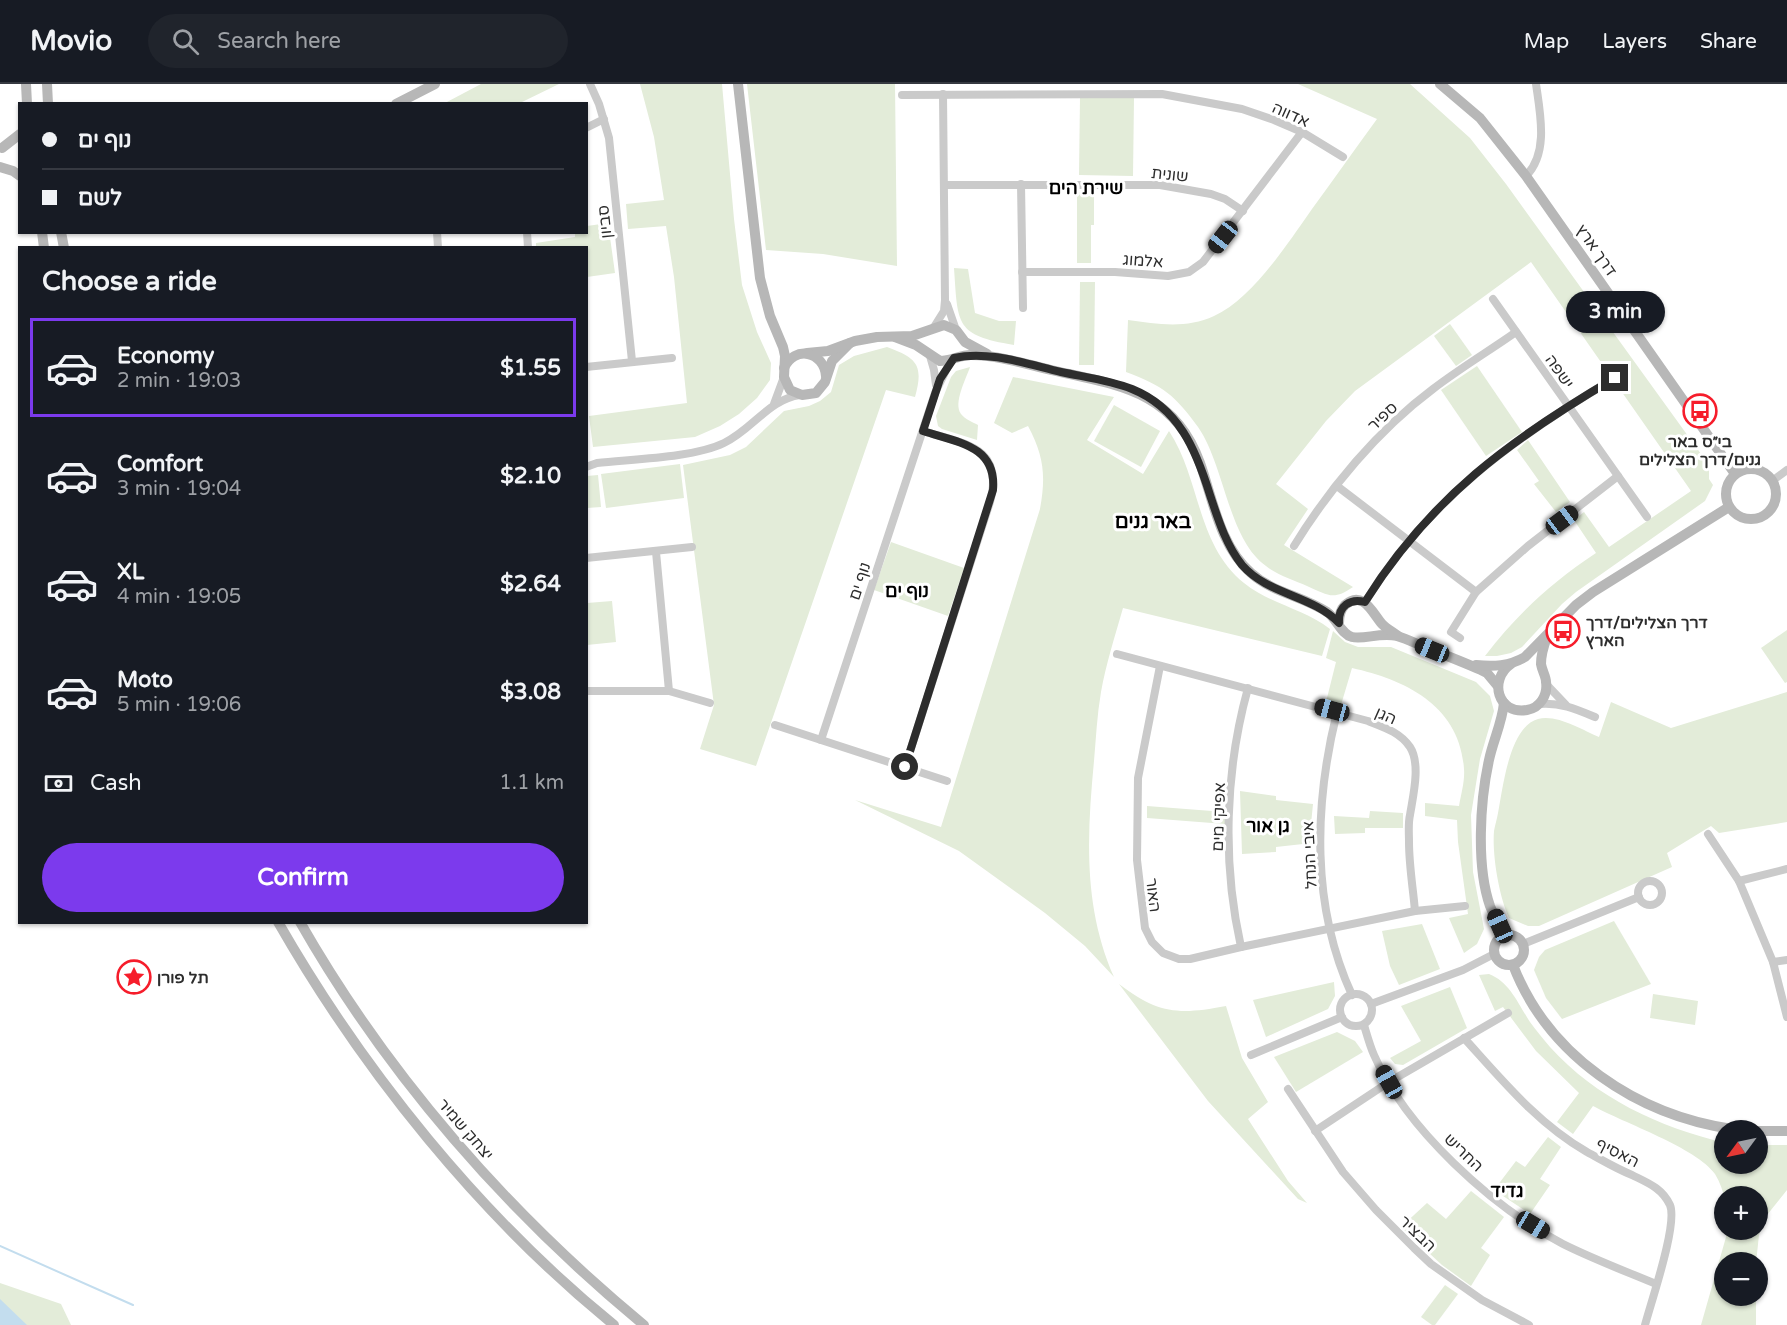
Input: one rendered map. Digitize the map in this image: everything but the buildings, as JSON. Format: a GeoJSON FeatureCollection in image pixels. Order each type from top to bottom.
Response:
{"type":"FeatureCollection","features":[{"type":"Feature","properties":{"kind":"street"},"geometry":{"type":"LineString","coordinates":[[26,84],[27,102]]}},
{"type":"Feature","properties":{"kind":"street"},"geometry":{"type":"LineString","coordinates":[[47,84],[48,102]]}},
{"type":"Feature","properties":{"kind":"street"},"geometry":{"type":"LineString","coordinates":[[400,102],[435,84]]}},
{"type":"Feature","properties":{"kind":"street","name":"סביון"},"geometry":{"type":"LineString","coordinates":[[590,84],[609,138],[632,361]]}},
{"type":"Feature","properties":{"kind":"street"},"geometry":{"type":"LineString","coordinates":[[738,84],[756,251],[765,300],[785,356],[784,373],[790,390],[802,395]]}},
{"type":"Feature","properties":{"kind":"street","name":"דרך ארץ"},"geometry":{"type":"LineString","coordinates":[[1440,84],[1480,118],[1526,176],[1735,474]]}},
{"type":"Feature","properties":{"kind":"street"},"geometry":{"type":"LineString","coordinates":[[1526,176],[1537,162],[1539,149],[1539,109],[1536,84]]}},
{"type":"Feature","properties":{"kind":"street"},"geometry":{"type":"LineString","coordinates":[[929,355],[925,340],[944,311],[945,300],[943,94]]}},
{"type":"Feature","properties":{"kind":"street","name":"אדווה"},"geometry":{"type":"LineString","coordinates":[[902,95],[1162,94],[1189,97],[1242,109],[1302,132],[1343,157]]}},
{"type":"Feature","properties":{"kind":"street"},"geometry":{"type":"LineString","coordinates":[[588,127],[604,119]]}},
{"type":"Feature","properties":{"kind":"street","name":"אלמוג"},"geometry":{"type":"LineString","coordinates":[[1022,272],[1115,272],[1168,276],[1190,272],[1203,262],[1302,132]]}},
{"type":"Feature","properties":{"kind":"street"},"geometry":{"type":"LineString","coordinates":[[1,148],[18,135]]}},
{"type":"Feature","properties":{"kind":"street"},"geometry":{"type":"LineString","coordinates":[[1,148],[18,148]]}},
{"type":"Feature","properties":{"kind":"street"},"geometry":{"type":"LineString","coordinates":[[0,166],[18,165]]}},
{"type":"Feature","properties":{"kind":"street"},"geometry":{"type":"LineString","coordinates":[[0,166],[18,175]]}},
{"type":"Feature","properties":{"kind":"street","name":"שונית"},"geometry":{"type":"LineString","coordinates":[[944,184],[1160,185],[1211,194],[1226,199],[1243,211]]}},
{"type":"Feature","properties":{"kind":"street"},"geometry":{"type":"LineString","coordinates":[[1021,184],[1023,308]]}},
{"type":"Feature","properties":{"kind":"street","name":"ישפה"},"geometry":{"type":"LineString","coordinates":[[1493,299],[1647,517]]}},
{"type":"Feature","properties":{"kind":"street"},"geometry":{"type":"LineString","coordinates":[[945,300],[961,347],[952,359]]}},
{"type":"Feature","properties":{"kind":"street"},"geometry":{"type":"LineString","coordinates":[[773,323],[788,344],[822,361],[826,376]]}},
{"type":"Feature","properties":{"kind":"street"},"geometry":{"type":"LineString","coordinates":[[773,405],[789,360],[795,355],[821,352],[877,337],[912,336],[944,325],[958,334],[971,347],[1002,359]]}},
{"type":"Feature","properties":{"kind":"street","name":"ספיר"},"geometry":{"type":"LineString","coordinates":[[1294,546],[1314,513],[1382,433],[1433,389],[1516,332]]}},
{"type":"Feature","properties":{"kind":"street"},"geometry":{"type":"LineString","coordinates":[[895,337],[907,340],[940,361],[970,355],[1002,359],[1120,385],[1144,395],[1161,407],[1183,430],[1194,448],[1221,527],[1242,565],[1272,588],[1317,606],[1339,623]]}},
{"type":"Feature","properties":{"kind":"street"},"geometry":{"type":"LineString","coordinates":[[588,462],[688,453],[711,448],[739,434],[773,405],[790,397],[816,393],[825,382],[832,361],[850,343]]}},
{"type":"Feature","properties":{"kind":"street","name":"נוף ים"},"geometry":{"type":"LineString","coordinates":[[929,355],[936,378],[935,393]]}},
{"type":"Feature","properties":{"kind":"street"},"geometry":{"type":"LineString","coordinates":[[588,367],[672,358]]}},
{"type":"Feature","properties":{"kind":"street","name":"נוף ים"},"geometry":{"type":"LineString","coordinates":[[821,740],[935,393],[952,359]]}},
{"type":"Feature","properties":{"kind":"street"},"geometry":{"type":"LineString","coordinates":[[1365,602],[1408,541],[1430,515],[1470,477],[1504,449],[1568,405],[1615,378]]}},
{"type":"Feature","properties":{"kind":"street"},"geometry":{"type":"LineString","coordinates":[[905,767],[987,512],[994,481],[990,464],[982,453],[970,446],[923,431]]}},
{"type":"Feature","properties":{"kind":"street"},"geometry":{"type":"LineString","coordinates":[[588,466],[597,463]]}},
{"type":"Feature","properties":{"kind":"street"},"geometry":{"type":"LineString","coordinates":[[1742,470],[1759,470],[1772,481],[1775,487],[1775,500],[1765,515],[1751,519],[1742,518],[1729,507],[1725,493],[1735,474],[1742,470]]}},
{"type":"Feature","properties":{"kind":"street"},"geometry":{"type":"LineString","coordinates":[[1772,481],[1787,470]]}},
{"type":"Feature","properties":{"kind":"street"},"geometry":{"type":"LineString","coordinates":[[1460,638],[1451,632],[1476,592],[1528,546],[1618,476]]}},
{"type":"Feature","properties":{"kind":"street"},"geometry":{"type":"LineString","coordinates":[[1337,486],[1476,592]]}},
{"type":"Feature","properties":{"kind":"street"},"geometry":{"type":"LineString","coordinates":[[1466,664],[1490,667],[1525,657],[1576,605],[1593,592],[1729,507]]}},
{"type":"Feature","properties":{"kind":"street"},"geometry":{"type":"LineString","coordinates":[[588,558],[692,548]]}},
{"type":"Feature","properties":{"kind":"street"},"geometry":{"type":"LineString","coordinates":[[656,552],[669,691]]}},
{"type":"Feature","properties":{"kind":"street"},"geometry":{"type":"LineString","coordinates":[[1317,606],[1335,606],[1359,600],[1365,602],[1381,623],[1398,636],[1487,673],[1497,685]]}},
{"type":"Feature","properties":{"kind":"street"},"geometry":{"type":"LineString","coordinates":[[1348,603],[1339,614],[1339,623],[1343,632],[1349,636],[1379,634],[1398,636]]}},
{"type":"Feature","properties":{"kind":"street"},"geometry":{"type":"LineString","coordinates":[[1361,637],[1372,630],[1375,624],[1375,614]]}},
{"type":"Feature","properties":{"kind":"street"},"geometry":{"type":"LineString","coordinates":[[1548,634],[1542,654],[1543,672],[1547,685],[1568,706]]}},
{"type":"Feature","properties":{"kind":"street","name":"הגן"},"geometry":{"type":"LineString","coordinates":[[1117,654],[1337,712],[1390,729],[1411,748],[1416,767],[1409,816],[1409,845],[1415,911]]}},
{"type":"Feature","properties":{"kind":"street"},"geometry":{"type":"LineString","coordinates":[[1543,672],[1532,663],[1514,662],[1501,672],[1497,685],[1498,692],[1504,703],[1517,710],[1531,709],[1544,698],[1547,685]]}},
{"type":"Feature","properties":{"kind":"street","name":"האור"},"geometry":{"type":"LineString","coordinates":[[1160,666],[1138,778],[1137,860],[1145,928],[1152,942],[1163,953],[1179,959],[1190,959],[1330,928]]}},
{"type":"Feature","properties":{"kind":"street","name":"אפיקי מים"},"geometry":{"type":"LineString","coordinates":[[1241,946],[1232,899],[1229,819],[1239,722],[1248,688]]}},
{"type":"Feature","properties":{"kind":"street"},"geometry":{"type":"LineString","coordinates":[[588,691],[669,691],[710,703]]}},
{"type":"Feature","properties":{"kind":"street"},"geometry":{"type":"LineString","coordinates":[[1504,703],[1498,732],[1489,758],[1481,820],[1485,881],[1490,905],[1504,935]]}},
{"type":"Feature","properties":{"kind":"street"},"geometry":{"type":"LineString","coordinates":[[1539,704],[1552,703],[1568,706],[1595,717]]}},
{"type":"Feature","properties":{"kind":"street"},"geometry":{"type":"LineString","coordinates":[[1498,732],[1517,710]]}},
{"type":"Feature","properties":{"kind":"street","name":"איבי הנחל"},"geometry":{"type":"LineString","coordinates":[[1337,712],[1322,789],[1319,840],[1330,928],[1342,973],[1352,995]]}},
{"type":"Feature","properties":{"kind":"street"},"geometry":{"type":"LineString","coordinates":[[775,725],[947,781]]}},
{"type":"Feature","properties":{"kind":"street"},"geometry":{"type":"LineString","coordinates":[[1708,834],[1739,881],[1773,962],[1787,1017]]}},
{"type":"Feature","properties":{"kind":"street"},"geometry":{"type":"LineString","coordinates":[[1739,881],[1787,869]]}},
{"type":"Feature","properties":{"kind":"street"},"geometry":{"type":"LineString","coordinates":[[1523,944],[1639,897]]}},
{"type":"Feature","properties":{"kind":"street"},"geometry":{"type":"LineString","coordinates":[[1330,928],[1415,911],[1465,906]]}},
{"type":"Feature","properties":{"kind":"street","name":"יצחק שמיר"},"geometry":{"type":"LineString","coordinates":[[279,924],[334,1013],[398,1102],[446,1160],[505,1224],[614,1325]]}},
{"type":"Feature","properties":{"kind":"street","name":"יצחק שמיר"},"geometry":{"type":"LineString","coordinates":[[301,924],[366,1025],[413,1090],[461,1147],[564,1255],[644,1325]]}},
{"type":"Feature","properties":{"kind":"street"},"geometry":{"type":"LineString","coordinates":[[1504,935],[1516,936],[1523,944],[1522,958],[1513,965],[1503,964],[1494,954],[1496,941],[1504,935]]}},
{"type":"Feature","properties":{"kind":"street"},"geometry":{"type":"LineString","coordinates":[[1371,1004],[1463,970],[1494,954]]}},
{"type":"Feature","properties":{"kind":"street"},"geometry":{"type":"LineString","coordinates":[[1773,962],[1787,960]]}},
{"type":"Feature","properties":{"kind":"street"},"geometry":{"type":"LineString","coordinates":[[1513,965],[1523,988],[1549,1030],[1592,1071],[1626,1093],[1655,1107],[1691,1120],[1734,1129],[1787,1131]]}},
{"type":"Feature","properties":{"kind":"street"},"geometry":{"type":"LineString","coordinates":[[1352,995],[1365,997],[1371,1004],[1371,1018],[1364,1025],[1354,1026],[1345,1022],[1342,1017],[1342,1004],[1352,995]]}},
{"type":"Feature","properties":{"kind":"street"},"geometry":{"type":"LineString","coordinates":[[1315,1131],[1389,1082],[1508,1013]]}},
{"type":"Feature","properties":{"kind":"street"},"geometry":{"type":"LineString","coordinates":[[1251,1055],[1342,1017]]}},
{"type":"Feature","properties":{"kind":"street","name":"החריש"},"geometry":{"type":"LineString","coordinates":[[1364,1025],[1374,1056],[1404,1106],[1450,1161],[1518,1216],[1563,1244],[1656,1284]]}},
{"type":"Feature","properties":{"kind":"street","name":"האסיף"},"geometry":{"type":"LineString","coordinates":[[1464,1038],[1529,1109],[1553,1130],[1588,1152],[1650,1182],[1660,1190],[1671,1207],[1670,1233],[1645,1325]]}},
{"type":"Feature","properties":{"kind":"street","name":"הבציר"},"geometry":{"type":"LineString","coordinates":[[1288,1089],[1343,1172],[1376,1210],[1431,1264],[1482,1300],[1529,1325]]}},
{"type":"Feature","properties":{"kind":"green space"},"geometry":{"type":"Polygon","coordinates":[[[481,84],[559,84],[522,102],[447,102],[481,84]]]}},
{"type":"Feature","properties":{"kind":"green space"},"geometry":{"type":"Polygon","coordinates":[[[640,84],[722,84],[742,285],[757,332],[771,363],[770,380],[757,398],[739,414],[720,426],[695,437],[593,447],[589,416],[687,403],[674,277],[666,226],[628,229],[626,204],[664,200],[654,137],[640,84]]]}},
{"type":"Feature","properties":{"kind":"green space"},"geometry":{"type":"Polygon","coordinates":[[[747,84],[895,84],[897,266],[823,254],[766,250],[747,84]]]}},
{"type":"Feature","properties":{"kind":"green space"},"geometry":{"type":"Polygon","coordinates":[[[1298,84],[1410,84],[1470,138],[1506,184],[1709,465],[1709,479],[1713,485],[1705,501],[1576,592],[1522,647],[1511,653],[1485,656],[1536,600],[1596,553],[1574,520],[1584,512],[1609,547],[1691,491],[1531,262],[1355,391],[1326,421],[1276,484],[1308,509],[1284,545],[1353,587],[1340,594],[1326,594],[1280,575],[1253,554],[1235,520],[1215,461],[1198,427],[1175,399],[1150,382],[1126,372],[1128,320],[1171,324],[1193,323],[1214,316],[1242,297],[1268,269],[1377,119],[1298,84]]]}},
{"type":"Feature","properties":{"kind":"green space"},"geometry":{"type":"Polygon","coordinates":[[[1080,97],[1134,98],[1133,176],[1079,175],[1080,97]]]}},
{"type":"Feature","properties":{"kind":"green space"},"geometry":{"type":"Polygon","coordinates":[[[1077,192],[1094,192],[1091,263],[1077,263],[1077,192]]]}},
{"type":"Feature","properties":{"kind":"green space"},"geometry":{"type":"Polygon","coordinates":[[[608,223],[615,273],[588,277],[588,246],[536,246],[536,243],[575,237],[575,234],[588,234],[588,226],[608,223]]]}},
{"type":"Feature","properties":{"kind":"green space"},"geometry":{"type":"Polygon","coordinates":[[[954,268],[968,269],[975,313],[999,321],[1016,321],[1014,345],[980,337],[963,324],[957,303],[954,268]]]}},
{"type":"Feature","properties":{"kind":"green space"},"geometry":{"type":"Polygon","coordinates":[[[1080,282],[1095,282],[1094,365],[1079,365],[1080,282]]]}},
{"type":"Feature","properties":{"kind":"green space"},"geometry":{"type":"Polygon","coordinates":[[[1450,324],[1472,355],[1456,366],[1434,336],[1450,324]]]}},
{"type":"Feature","properties":{"kind":"green space"},"geometry":{"type":"Polygon","coordinates":[[[887,347],[905,355],[916,364],[919,377],[915,397],[886,390],[756,766],[700,749],[714,705],[683,465],[730,455],[746,447],[784,411],[809,406],[831,392],[839,365],[854,356],[887,347]]]}},
{"type":"Feature","properties":{"kind":"green space"},"geometry":{"type":"Polygon","coordinates":[[[1477,366],[1522,432],[1486,456],[1441,390],[1477,366]]]}},
{"type":"Feature","properties":{"kind":"green space"},"geometry":{"type":"Polygon","coordinates":[[[970,367],[958,404],[961,414],[978,425],[977,440],[942,429],[938,426],[936,416],[951,377],[956,371],[970,367]]]}},
{"type":"Feature","properties":{"kind":"green space"},"geometry":{"type":"Polygon","coordinates":[[[1013,377],[1114,397],[1087,440],[1143,474],[1169,431],[1187,470],[1208,531],[1228,567],[1254,590],[1309,616],[1330,629],[1322,656],[1123,608],[1108,660],[1100,701],[1089,843],[1092,897],[1097,924],[1114,977],[1085,946],[1045,913],[959,851],[855,800],[941,827],[1040,509],[1043,486],[1042,466],[1028,426],[1012,433],[994,423],[1013,377]]]}},
{"type":"Feature","properties":{"kind":"green space"},"geometry":{"type":"Polygon","coordinates":[[[1114,405],[1160,431],[1141,467],[1094,441],[1114,405]]]}},
{"type":"Feature","properties":{"kind":"green space"},"geometry":{"type":"Polygon","coordinates":[[[1528,440],[1570,502],[1556,512],[1534,484],[1539,481],[1517,450],[1528,440]]]}},
{"type":"Feature","properties":{"kind":"green space"},"geometry":{"type":"Polygon","coordinates":[[[680,464],[684,498],[606,508],[601,474],[680,464]]]}},
{"type":"Feature","properties":{"kind":"green space"},"geometry":{"type":"Polygon","coordinates":[[[598,475],[601,507],[588,508],[588,476],[598,475]]]}},
{"type":"Feature","properties":{"kind":"green space"},"geometry":{"type":"Polygon","coordinates":[[[891,542],[964,568],[948,616],[874,590],[891,542]]]}},
{"type":"Feature","properties":{"kind":"green space"},"geometry":{"type":"Polygon","coordinates":[[[612,601],[616,642],[588,645],[588,603],[612,601]]]}},
{"type":"Feature","properties":{"kind":"green space"},"geometry":{"type":"Polygon","coordinates":[[[1787,630],[1787,682],[1785,683],[1761,648],[1787,630]]]}},
{"type":"Feature","properties":{"kind":"green space"},"geometry":{"type":"Polygon","coordinates":[[[1333,631],[1345,642],[1358,647],[1391,647],[1476,682],[1490,696],[1494,711],[1480,759],[1471,815],[1473,872],[1484,929],[1477,944],[1464,953],[1449,918],[1468,914],[1457,820],[1425,816],[1425,803],[1459,806],[1464,774],[1460,747],[1452,728],[1427,699],[1392,680],[1372,673],[1352,668],[1341,705],[1326,702],[1336,662],[1326,658],[1333,631]]]}},
{"type":"Feature","properties":{"kind":"green space"},"geometry":{"type":"Polygon","coordinates":[[[1787,692],[1787,822],[1719,833],[1711,826],[1667,853],[1672,867],[1539,926],[1528,926],[1509,918],[1497,875],[1494,831],[1509,760],[1520,734],[1528,724],[1538,719],[1553,719],[1599,737],[1611,702],[1671,728],[1787,692]]]}},
{"type":"Feature","properties":{"kind":"green space"},"geometry":{"type":"Polygon","coordinates":[[[1240,791],[1276,796],[1276,800],[1313,804],[1312,843],[1276,847],[1276,852],[1242,854],[1240,791]]]}},
{"type":"Feature","properties":{"kind":"green space"},"geometry":{"type":"Polygon","coordinates":[[[1147,806],[1225,812],[1225,824],[1147,818],[1147,806]]]}},
{"type":"Feature","properties":{"kind":"green space"},"geometry":{"type":"Polygon","coordinates":[[[1370,811],[1403,813],[1403,828],[1365,828],[1365,833],[1335,834],[1334,816],[1369,818],[1370,811]]]}},
{"type":"Feature","properties":{"kind":"green space"},"geometry":{"type":"Polygon","coordinates":[[[1614,921],[1651,984],[1562,1019],[1546,998],[1534,970],[1539,957],[1545,950],[1614,921]]]}},
{"type":"Feature","properties":{"kind":"green space"},"geometry":{"type":"Polygon","coordinates":[[[1422,924],[1440,969],[1399,985],[1390,966],[1382,931],[1422,924]]]}},
{"type":"Feature","properties":{"kind":"green space"},"geometry":{"type":"Polygon","coordinates":[[[1489,974],[1503,982],[1547,1044],[1568,1065],[1608,1096],[1653,1119],[1714,1140],[1714,1173],[1706,1164],[1677,1146],[1593,1106],[1573,1134],[1557,1122],[1579,1093],[1536,1051],[1503,1007],[1495,1011],[1479,975],[1489,974]]]}},
{"type":"Feature","properties":{"kind":"green space"},"geometry":{"type":"Polygon","coordinates":[[[1334,982],[1335,996],[1328,1009],[1266,1037],[1253,1000],[1334,982]]]}},
{"type":"Feature","properties":{"kind":"green space"},"geometry":{"type":"Polygon","coordinates":[[[1119,984],[1146,1001],[1170,1010],[1195,1011],[1226,1006],[1242,1058],[1268,1102],[1248,1119],[1288,1181],[1307,1203],[1298,1199],[1208,1101],[1119,984]]]}},
{"type":"Feature","properties":{"kind":"green space"},"geometry":{"type":"Polygon","coordinates":[[[1450,987],[1467,1028],[1403,1065],[1395,1064],[1390,1058],[1421,1041],[1401,1006],[1450,987]]]}},
{"type":"Feature","properties":{"kind":"green space"},"geometry":{"type":"Polygon","coordinates":[[[1653,994],[1698,1001],[1695,1025],[1650,1018],[1653,994]]]}},
{"type":"Feature","properties":{"kind":"green space"},"geometry":{"type":"Polygon","coordinates":[[[1337,1032],[1355,1041],[1363,1052],[1296,1092],[1274,1057],[1337,1032]]]}},
{"type":"Feature","properties":{"kind":"green space"},"geometry":{"type":"Polygon","coordinates":[[[1548,1137],[1561,1147],[1540,1179],[1550,1185],[1530,1214],[1494,1190],[1516,1161],[1525,1167],[1548,1137]]]}},
{"type":"Feature","properties":{"kind":"green space"},"geometry":{"type":"Polygon","coordinates":[[[1768,1145],[1787,1145],[1787,1190],[1768,1214],[1768,1186],[1721,1186],[1715,1174],[1768,1174],[1768,1145]]]}},
{"type":"Feature","properties":{"kind":"green space"},"geometry":{"type":"Polygon","coordinates":[[[1471,1191],[1504,1217],[1481,1248],[1490,1255],[1471,1286],[1442,1265],[1401,1227],[1427,1203],[1446,1219],[1471,1191]]]}},
{"type":"Feature","properties":{"kind":"green space"},"geometry":{"type":"Polygon","coordinates":[[[1725,1240],[1758,1240],[1757,1252],[1722,1252],[1725,1240]]]}},
{"type":"Feature","properties":{"kind":"green space"},"geometry":{"type":"Polygon","coordinates":[[[1714,1279],[1714,1306],[1756,1306],[1756,1325],[1701,1325],[1714,1279]]]}},
{"type":"Feature","properties":{"kind":"green space"},"geometry":{"type":"Polygon","coordinates":[[[0,1283],[61,1304],[71,1325],[0,1325],[0,1283]]]}},
{"type":"Feature","properties":{"kind":"green space"},"geometry":{"type":"Polygon","coordinates":[[[1445,1285],[1458,1294],[1435,1325],[1432,1325],[1421,1317],[1445,1285]]]}},
{"type":"Feature","properties":{"kind":"water"},"geometry":{"type":"Polygon","coordinates":[[[0,1299],[27,1325],[0,1325],[0,1299]]]}},
{"type":"Feature","properties":{"kind":"waterway"},"geometry":{"type":"LineString","coordinates":[[0,1246],[133,1305]]}},
{"type":"Feature","properties":{"kind":"place","name":"בי״ס באר גנים/דרך הצלילים"},"geometry":{"type":"Point","coordinates":[1700,411]}},
{"type":"Feature","properties":{"kind":"place","name":"דרך הצלילים/דרך הארץ"},"geometry":{"type":"Point","coordinates":[1563,631]}},
{"type":"Feature","properties":{"kind":"place","name":"תל פורן"},"geometry":{"type":"Point","coordinates":[134,977]}},
{"type":"Feature","properties":{"kind":"district","name":"שירת הים"},"geometry":{"type":"Point","coordinates":[1086,188]}},
{"type":"Feature","properties":{"kind":"district","name":"באר גנים"},"geometry":{"type":"Point","coordinates":[1153,521]}},
{"type":"Feature","properties":{"kind":"district","name":"נוף ים"},"geometry":{"type":"Point","coordinates":[907,591]}},
{"type":"Feature","properties":{"kind":"district","name":"גן אור"},"geometry":{"type":"Point","coordinates":[1268,826]}},
{"type":"Feature","properties":{"kind":"district","name":"גדיד"},"geometry":{"type":"Point","coordinates":[1507,1191]}},
{"type":"Feature","properties":{"kind":"route"},"geometry":{"type":"LineString","coordinates":[[905,767],[993,490],[993,472],[982,453],[970,446],[923,431],[940,379],[954,358],[970,355],[1009,360],[1120,385],[1153,401],[1177,422],[1194,448],[1221,527],[1242,565],[1272,588],[1317,606],[1339,623],[1339,614],[1343,607],[1353,601],[1365,602],[1408,541],[1430,515],[1470,477],[1504,449],[1568,405],[1615,378]]}}]}
